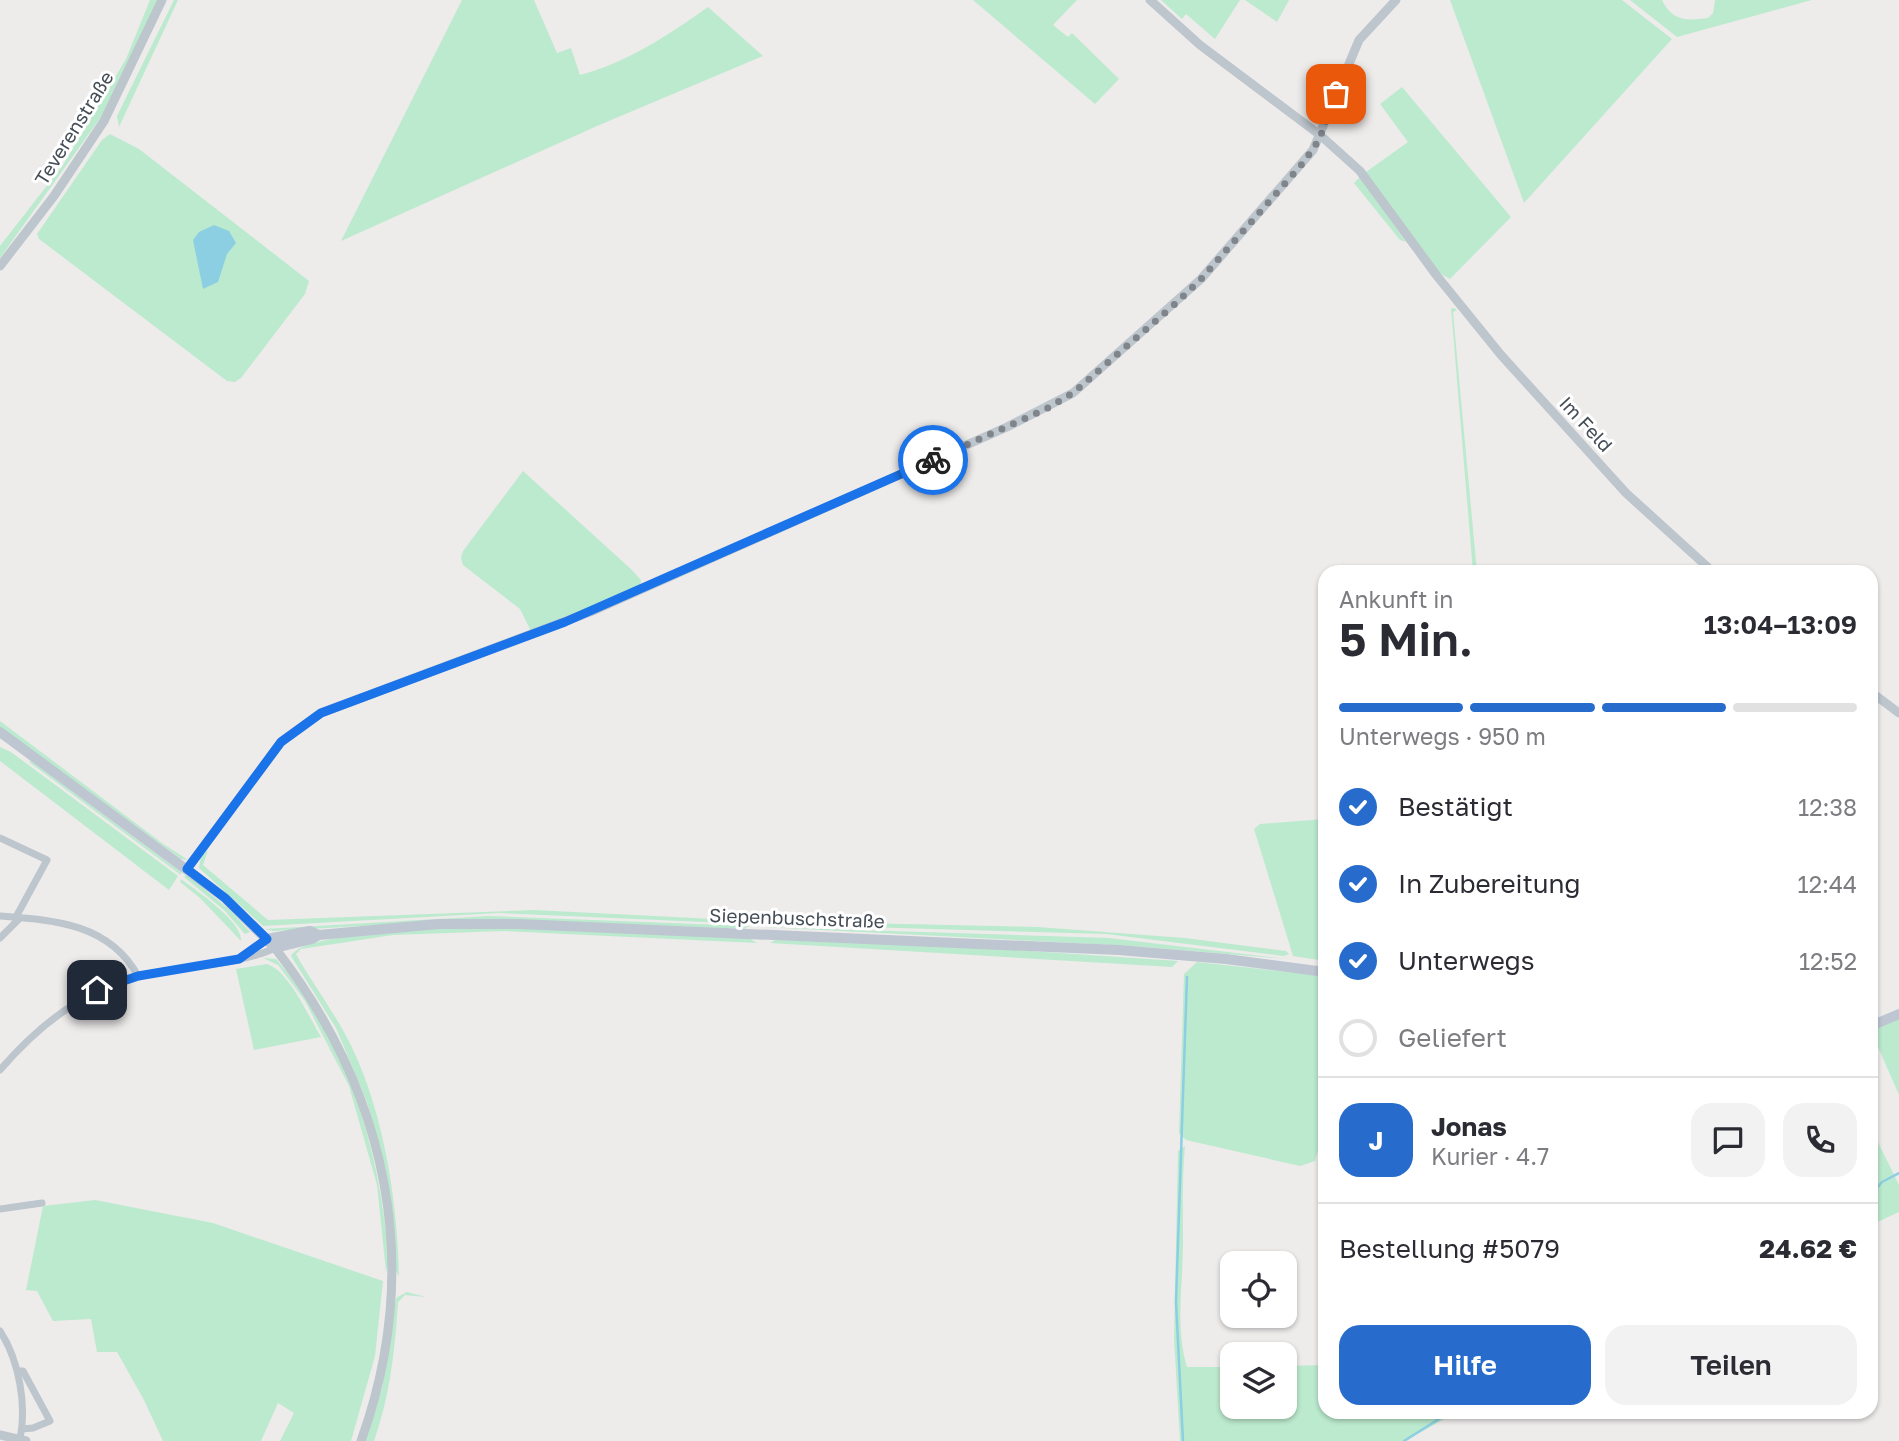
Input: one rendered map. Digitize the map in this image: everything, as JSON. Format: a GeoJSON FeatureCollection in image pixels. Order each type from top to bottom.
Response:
{"type":"FeatureCollection","features":[{"type":"Feature","properties":{"kind":"main road"},"geometry":{"type":"LineString","coordinates":[[0,732],[225,898],[275,948],[319,935]]}},
{"type":"Feature","properties":{"kind":"main road","name":"Siepenbuschstraße"},"geometry":{"type":"LineString","coordinates":[[267,939],[310,932],[319,935],[439,924],[556,925],[1119,950],[1226,959],[1318,971]]}},
{"type":"Feature","properties":{"kind":"main road"},"geometry":{"type":"LineString","coordinates":[[1878,1023],[1899,1014]]}},
{"type":"Feature","properties":{"kind":"street","name":"Teverenstraße"},"geometry":{"type":"LineString","coordinates":[[0,266],[54,196],[104,121],[162,0]]}},
{"type":"Feature","properties":{"kind":"street","name":"Im Feld"},"geometry":{"type":"LineString","coordinates":[[1150,0],[1211,53],[1320,135],[1360,171],[1447,288],[1501,355],[1626,493],[1705,565]]}},
{"type":"Feature","properties":{"kind":"street"},"geometry":{"type":"LineString","coordinates":[[187,869],[281,742],[321,713],[565,622],[675,576],[1046,409],[1073,393],[1201,279],[1303,163],[1320,135],[1359,40],[1396,0]]}},
{"type":"Feature","properties":{"kind":"street"},"geometry":{"type":"LineString","coordinates":[[1878,697],[1899,713]]}},
{"type":"Feature","properties":{"kind":"street"},"geometry":{"type":"LineString","coordinates":[[0,838],[47,860],[18,917],[0,938]]}},
{"type":"Feature","properties":{"kind":"street"},"geometry":{"type":"LineString","coordinates":[[0,916],[67,923],[92,931],[125,958],[138,976]]}},
{"type":"Feature","properties":{"kind":"street"},"geometry":{"type":"LineString","coordinates":[[239,959],[267,939]]}},
{"type":"Feature","properties":{"kind":"street"},"geometry":{"type":"LineString","coordinates":[[0,1070],[29,1039],[78,1001],[109,985],[138,976],[252,958],[275,948],[314,1002],[346,1058],[370,1126],[384,1184],[391,1233],[391,1303],[382,1371],[361,1441]]}},
{"type":"Feature","properties":{"kind":"street"},"geometry":{"type":"LineString","coordinates":[[0,1209],[42,1203]]}},
{"type":"Feature","properties":{"kind":"street"},"geometry":{"type":"LineString","coordinates":[[0,1331],[17,1371],[23,1440],[0,1435]]}},
{"type":"Feature","properties":{"kind":"street"},"geometry":{"type":"LineString","coordinates":[[17,1371],[23,1371],[50,1421],[22,1429]]}},
{"type":"Feature","properties":{"kind":"green space"},"geometry":{"type":"Polygon","coordinates":[[[150,0],[158,0],[101,117],[0,258],[0,246],[63,165],[126,59],[150,0]]]}},
{"type":"Feature","properties":{"kind":"green space"},"geometry":{"type":"Polygon","coordinates":[[[174,0],[178,0],[119,127],[117,116],[174,0]]]}},
{"type":"Feature","properties":{"kind":"green space"},"geometry":{"type":"Polygon","coordinates":[[[462,0],[534,0],[557,53],[571,48],[580,75],[631,55],[708,7],[763,56],[597,126],[341,241],[462,0]]]}},
{"type":"Feature","properties":{"kind":"green space"},"geometry":{"type":"Polygon","coordinates":[[[973,0],[1077,0],[1053,25],[1068,37],[1072,33],[1119,79],[1095,104],[973,0]]]}},
{"type":"Feature","properties":{"kind":"green space"},"geometry":{"type":"Polygon","coordinates":[[[1161,0],[1240,0],[1215,39],[1186,14],[1182,19],[1161,0]]]}},
{"type":"Feature","properties":{"kind":"green space"},"geometry":{"type":"Polygon","coordinates":[[[1245,0],[1289,0],[1277,22],[1245,0]]]}},
{"type":"Feature","properties":{"kind":"green space"},"geometry":{"type":"Polygon","coordinates":[[[1450,0],[1622,0],[1672,39],[1524,203],[1450,0]]]}},
{"type":"Feature","properties":{"kind":"green space"},"geometry":{"type":"Polygon","coordinates":[[[1630,0],[1662,0],[1675,16],[1693,19],[1708,18],[1713,13],[1715,0],[1812,0],[1677,37],[1630,0]]]}},
{"type":"Feature","properties":{"kind":"green space"},"geometry":{"type":"Polygon","coordinates":[[[1402,87],[1511,217],[1450,279],[1439,273],[1366,172],[1408,142],[1380,104],[1402,87]]]}},
{"type":"Feature","properties":{"kind":"green space"},"geometry":{"type":"Polygon","coordinates":[[[110,134],[139,149],[309,281],[305,294],[241,378],[235,382],[227,381],[39,239],[37,234],[102,140],[110,134]]]}},
{"type":"Feature","properties":{"kind":"green space"},"geometry":{"type":"Polygon","coordinates":[[[1360,177],[1406,242],[1400,240],[1354,183],[1360,177]]]}},
{"type":"Feature","properties":{"kind":"green space"},"geometry":{"type":"Polygon","coordinates":[[[1451,308],[1457,309],[1453,313],[1476,565],[1472,565],[1451,308]]]}},
{"type":"Feature","properties":{"kind":"green space"},"geometry":{"type":"Polygon","coordinates":[[[523,471],[632,570],[641,580],[640,587],[531,631],[520,609],[463,565],[463,551],[523,471]]]}},
{"type":"Feature","properties":{"kind":"green space"},"geometry":{"type":"Polygon","coordinates":[[[0,721],[188,860],[181,859],[0,727],[0,721]]]}},
{"type":"Feature","properties":{"kind":"green space"},"geometry":{"type":"Polygon","coordinates":[[[0,747],[11,752],[178,876],[169,890],[0,761],[0,747]]]}},
{"type":"Feature","properties":{"kind":"green space"},"geometry":{"type":"Polygon","coordinates":[[[29,762],[181,872],[181,875],[29,762]]]}},
{"type":"Feature","properties":{"kind":"green space"},"geometry":{"type":"Polygon","coordinates":[[[1318,820],[1318,960],[1293,956],[1254,829],[1260,824],[1318,820]]]}},
{"type":"Feature","properties":{"kind":"green space"},"geometry":{"type":"Polygon","coordinates":[[[208,850],[203,865],[268,920],[534,910],[754,921],[751,924],[499,913],[263,926],[199,868],[201,856],[208,850]]]}},
{"type":"Feature","properties":{"kind":"green space"},"geometry":{"type":"Polygon","coordinates":[[[187,875],[230,910],[250,932],[245,934],[224,910],[184,877],[187,875]]]}},
{"type":"Feature","properties":{"kind":"green space"},"geometry":{"type":"Polygon","coordinates":[[[181,879],[227,916],[240,933],[241,941],[200,898],[180,882],[181,879]]]}},
{"type":"Feature","properties":{"kind":"green space"},"geometry":{"type":"Polygon","coordinates":[[[489,916],[749,926],[744,929],[488,919],[273,931],[265,929],[489,916]]]}},
{"type":"Feature","properties":{"kind":"green space"},"geometry":{"type":"Polygon","coordinates":[[[765,921],[1038,927],[1185,938],[1286,951],[1289,954],[1284,956],[1106,934],[763,924],[765,921]]]}},
{"type":"Feature","properties":{"kind":"green space"},"geometry":{"type":"Polygon","coordinates":[[[492,927],[749,938],[757,943],[504,931],[393,935],[301,949],[296,954],[344,1032],[357,1059],[378,1119],[391,1184],[399,1277],[395,1268],[392,1209],[385,1166],[367,1102],[336,1028],[291,956],[302,947],[352,936],[492,927]]]}},
{"type":"Feature","properties":{"kind":"green space"},"geometry":{"type":"Polygon","coordinates":[[[764,927],[1109,938],[1287,959],[1132,946],[764,927]]]}},
{"type":"Feature","properties":{"kind":"green space"},"geometry":{"type":"Polygon","coordinates":[[[775,940],[971,947],[1178,961],[1172,967],[770,943],[775,940]]]}},
{"type":"Feature","properties":{"kind":"green space"},"geometry":{"type":"Polygon","coordinates":[[[263,958],[276,959],[299,987],[336,1050],[350,1084],[363,1119],[380,1190],[388,1249],[386,1272],[377,1185],[349,1086],[305,1001],[278,965],[263,958]]]}},
{"type":"Feature","properties":{"kind":"green space"},"geometry":{"type":"Polygon","coordinates":[[[1197,962],[1318,975],[1318,1150],[1315,1161],[1300,1166],[1186,1140],[1179,1133],[1184,974],[1197,962]]]}},
{"type":"Feature","properties":{"kind":"green space"},"geometry":{"type":"Polygon","coordinates":[[[267,964],[275,968],[291,985],[321,1037],[254,1050],[236,969],[267,964]]]}},
{"type":"Feature","properties":{"kind":"green space"},"geometry":{"type":"Polygon","coordinates":[[[1899,1019],[1899,1095],[1878,1047],[1878,1028],[1899,1019]]]}},
{"type":"Feature","properties":{"kind":"green space"},"geometry":{"type":"Polygon","coordinates":[[[1878,1142],[1899,1185],[1899,1212],[1878,1222],[1878,1142]]]}},
{"type":"Feature","properties":{"kind":"green space"},"geometry":{"type":"Polygon","coordinates":[[[1185,1146],[1181,1337],[1187,1367],[1220,1367],[1220,1419],[1297,1419],[1297,1366],[1318,1365],[1318,1419],[1444,1419],[1405,1441],[1180,1441],[1174,1338],[1178,1151],[1185,1146]]]}},
{"type":"Feature","properties":{"kind":"green space"},"geometry":{"type":"Polygon","coordinates":[[[95,1200],[213,1223],[383,1281],[375,1356],[351,1441],[280,1441],[294,1413],[278,1403],[261,1441],[163,1441],[117,1352],[97,1352],[91,1319],[53,1321],[37,1291],[26,1290],[43,1206],[95,1200]]]}},
{"type":"Feature","properties":{"kind":"green space"},"geometry":{"type":"Polygon","coordinates":[[[407,1292],[426,1297],[405,1295],[398,1302],[384,1407],[374,1441],[365,1441],[382,1388],[396,1298],[407,1292]]]}},
{"type":"Feature","properties":{"kind":"water"},"geometry":{"type":"Polygon","coordinates":[[[214,225],[229,231],[236,243],[227,254],[218,282],[203,289],[193,240],[199,232],[214,225]]]}},
{"type":"Feature","properties":{"kind":"waterway"},"geometry":{"type":"LineString","coordinates":[[1183,1441],[1176,1302],[1187,977]]}},
{"type":"Feature","properties":{"kind":"waterway"},"geometry":{"type":"LineString","coordinates":[[1878,1187],[1899,1173]]}},
{"type":"Feature","properties":{"kind":"waterway"},"geometry":{"type":"LineString","coordinates":[[1404,1441],[1439,1419]]}},
{"type":"Feature","properties":{"kind":"way so far"},"geometry":{"type":"LineString","coordinates":[[933,460],[1046,409],[1073,393],[1175,304],[1201,279],[1313,150],[1336,94]]}},
{"type":"Feature","properties":{"kind":"route"},"geometry":{"type":"LineString","coordinates":[[97,990],[138,976],[239,959],[267,939],[225,898],[187,869],[281,742],[298,727],[321,713],[348,702],[595,610],[933,460]]}}]}
